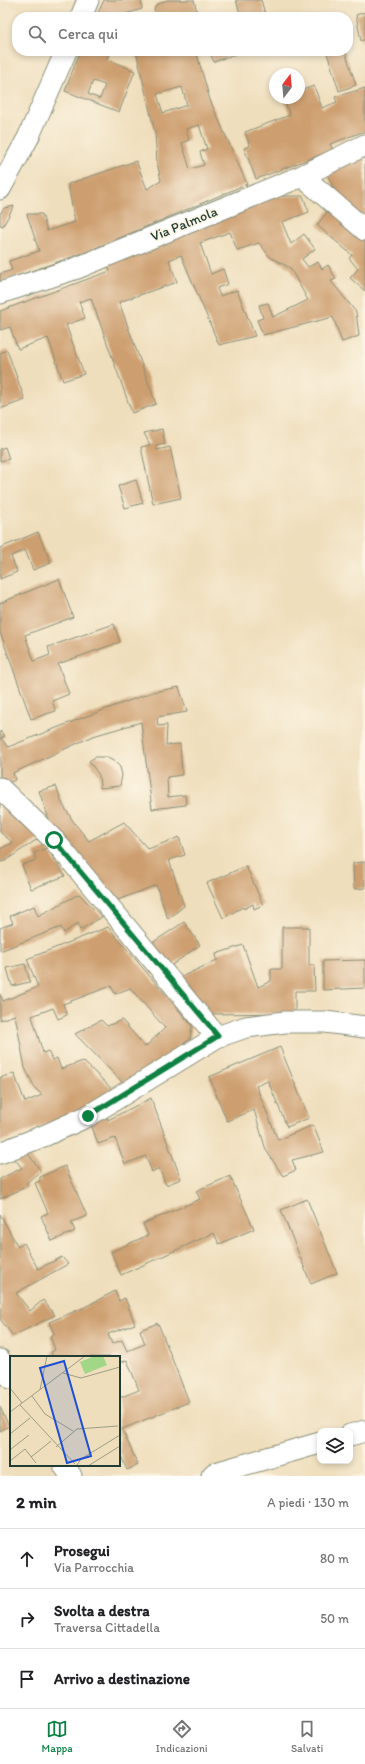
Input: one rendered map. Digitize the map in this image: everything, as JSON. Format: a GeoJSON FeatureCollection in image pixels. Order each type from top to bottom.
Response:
{"type":"FeatureCollection","features":[{"type":"Feature","properties":{"kind":"street"},"geometry":{"type":"LineString","coordinates":[[83,12],[88,0]]}},
{"type":"Feature","properties":{"kind":"street"},"geometry":{"type":"LineString","coordinates":[[0,189],[28,138],[64,56]]}},
{"type":"Feature","properties":{"kind":"street","name":"Via Palmola"},"geometry":{"type":"LineString","coordinates":[[0,293],[77,268],[302,176],[365,145]]}},
{"type":"Feature","properties":{"kind":"street"},"geometry":{"type":"LineString","coordinates":[[302,176],[365,230]]}},
{"type":"Feature","properties":{"kind":"street"},"geometry":{"type":"LineString","coordinates":[[0,788],[54,840],[218,1036]]}},
{"type":"Feature","properties":{"kind":"street"},"geometry":{"type":"LineString","coordinates":[[0,1152],[46,1135],[88,1116],[218,1036],[246,1027],[285,1022],[325,1022],[365,1027]]}},
{"type":"Feature","properties":{"kind":"street"},"geometry":{"type":"LineString","coordinates":[[0,1360],[10,1376]]}},
{"type":"Feature","properties":{"kind":"street"},"geometry":{"type":"LineString","coordinates":[[353,1434],[365,1430]]}},
{"type":"Feature","properties":{"kind":"street"},"geometry":{"type":"LineString","coordinates":[[212,1476],[215,1473],[317,1444]]}},
{"type":"Feature","properties":{"kind":"street"},"geometry":{"type":"LineString","coordinates":[[65,1466],[71,1476]]}},
{"type":"Feature","properties":{"kind":"building"},"geometry":{"type":"Polygon","coordinates":[[[104,0],[141,0],[142,9],[132,12],[98,12],[104,0]]]}},
{"type":"Feature","properties":{"kind":"building"},"geometry":{"type":"Polygon","coordinates":[[[167,0],[194,0],[197,12],[155,12],[154,9],[156,5],[167,0]]]}},
{"type":"Feature","properties":{"kind":"building"},"geometry":{"type":"Polygon","coordinates":[[[236,0],[261,0],[265,12],[240,12],[236,0]]]}},
{"type":"Feature","properties":{"kind":"building"},"geometry":{"type":"Polygon","coordinates":[[[365,12],[365,39],[361,41],[356,15],[365,12]]]}},
{"type":"Feature","properties":{"kind":"building"},"geometry":{"type":"Polygon","coordinates":[[[78,56],[108,56],[107,59],[135,71],[119,112],[65,91],[78,56]],[[93,81],[88,94],[100,99],[105,85],[93,81]]]}},
{"type":"Feature","properties":{"kind":"building"},"geometry":{"type":"Polygon","coordinates":[[[137,56],[197,56],[210,100],[247,184],[86,252],[0,282],[0,274],[12,270],[9,261],[39,251],[27,214],[42,214],[47,231],[75,222],[68,184],[136,161],[147,189],[161,181],[157,162],[155,133],[137,56]],[[182,87],[157,94],[163,113],[187,105],[182,87]],[[199,125],[186,129],[189,140],[182,143],[190,169],[204,165],[200,152],[207,149],[199,125]]]}},
{"type":"Feature","properties":{"kind":"building"},"geometry":{"type":"Polygon","coordinates":[[[211,56],[230,56],[214,62],[211,56]]]}},
{"type":"Feature","properties":{"kind":"building"},"geometry":{"type":"Polygon","coordinates":[[[328,56],[347,56],[356,85],[339,91],[328,56]]]}},
{"type":"Feature","properties":{"kind":"building"},"geometry":{"type":"Polygon","coordinates":[[[314,86],[322,108],[337,102],[335,97],[365,88],[365,131],[330,144],[333,150],[256,179],[244,148],[250,146],[245,132],[290,115],[285,104],[305,104],[305,89],[314,86]]]}},
{"type":"Feature","properties":{"kind":"building"},"geometry":{"type":"Polygon","coordinates":[[[365,155],[365,219],[340,201],[326,172],[365,155]]]}},
{"type":"Feature","properties":{"kind":"building"},"geometry":{"type":"Polygon","coordinates":[[[269,196],[303,196],[309,212],[282,222],[291,244],[304,234],[315,249],[302,259],[308,267],[318,262],[322,269],[328,265],[336,279],[331,281],[356,312],[359,336],[342,342],[333,317],[263,335],[257,320],[263,318],[259,305],[268,303],[273,317],[308,300],[290,268],[270,257],[259,243],[237,250],[230,232],[200,243],[211,274],[223,269],[228,284],[217,288],[220,296],[237,290],[255,336],[219,345],[181,255],[169,260],[177,282],[119,302],[156,404],[132,413],[91,298],[79,302],[85,318],[66,325],[84,374],[63,381],[48,338],[18,349],[10,327],[0,330],[0,311],[110,271],[107,263],[269,196]]]}},
{"type":"Feature","properties":{"kind":"building"},"geometry":{"type":"Polygon","coordinates":[[[14,206],[3,226],[0,225],[0,214],[4,208],[14,206]]]}},
{"type":"Feature","properties":{"kind":"building"},"geometry":{"type":"Polygon","coordinates":[[[330,209],[365,240],[365,291],[350,278],[358,269],[349,258],[352,255],[317,225],[330,209]]]}},
{"type":"Feature","properties":{"kind":"building"},"geometry":{"type":"Polygon","coordinates":[[[7,350],[25,400],[0,409],[0,353],[7,350]]]}},
{"type":"Feature","properties":{"kind":"building"},"geometry":{"type":"Polygon","coordinates":[[[162,429],[165,444],[156,446],[157,450],[170,447],[181,498],[153,504],[141,447],[150,445],[144,433],[162,429]]]}},
{"type":"Feature","properties":{"kind":"building"},"geometry":{"type":"Polygon","coordinates":[[[5,447],[9,459],[0,461],[0,449],[5,447]]]}},
{"type":"Feature","properties":{"kind":"building"},"geometry":{"type":"Polygon","coordinates":[[[136,480],[143,503],[125,508],[118,486],[136,480]]]}},
{"type":"Feature","properties":{"kind":"building"},"geometry":{"type":"Polygon","coordinates":[[[38,532],[51,563],[33,570],[25,550],[11,556],[17,572],[0,579],[0,548],[38,532]]]}},
{"type":"Feature","properties":{"kind":"building"},"geometry":{"type":"Polygon","coordinates":[[[59,579],[73,617],[25,635],[34,661],[50,655],[48,647],[114,624],[120,642],[58,664],[69,694],[52,701],[56,711],[31,719],[0,632],[0,603],[59,579]]]}},
{"type":"Feature","properties":{"kind":"building"},"geometry":{"type":"Polygon","coordinates":[[[179,687],[187,712],[157,717],[158,726],[167,725],[166,745],[180,744],[182,775],[167,777],[168,797],[185,795],[186,805],[152,809],[141,722],[93,736],[13,773],[15,780],[3,785],[0,776],[0,731],[5,736],[1,738],[8,747],[153,692],[179,687]]]}},
{"type":"Feature","properties":{"kind":"building"},"geometry":{"type":"Polygon","coordinates":[[[95,757],[106,757],[120,767],[122,775],[120,786],[100,788],[99,775],[89,761],[95,757]]]}},
{"type":"Feature","properties":{"kind":"building"},"geometry":{"type":"Polygon","coordinates":[[[56,786],[63,805],[75,824],[89,841],[124,822],[148,849],[179,837],[185,855],[169,860],[184,906],[168,919],[156,885],[118,900],[50,822],[39,791],[56,786]]]}},
{"type":"Feature","properties":{"kind":"building"},"geometry":{"type":"Polygon","coordinates":[[[0,801],[39,838],[5,861],[0,862],[0,849],[13,843],[0,832],[0,801]]]}},
{"type":"Feature","properties":{"kind":"building"},"geometry":{"type":"Polygon","coordinates":[[[47,848],[65,876],[31,889],[22,865],[36,860],[34,853],[47,848]]]}},
{"type":"Feature","properties":{"kind":"building"},"geometry":{"type":"Polygon","coordinates":[[[365,862],[365,888],[354,889],[353,863],[365,862]]]}},
{"type":"Feature","properties":{"kind":"building"},"geometry":{"type":"Polygon","coordinates":[[[246,866],[263,905],[254,909],[253,904],[244,909],[243,907],[223,918],[207,883],[246,866]]]}},
{"type":"Feature","properties":{"kind":"building"},"geometry":{"type":"Polygon","coordinates":[[[79,894],[102,917],[80,930],[78,923],[64,933],[61,927],[0,951],[0,928],[13,923],[10,916],[34,906],[38,916],[79,894]]]}},
{"type":"Feature","properties":{"kind":"building"},"geometry":{"type":"Polygon","coordinates":[[[184,922],[200,945],[169,967],[152,943],[184,922]]]}},
{"type":"Feature","properties":{"kind":"building"},"geometry":{"type":"Polygon","coordinates":[[[108,927],[192,1026],[190,1039],[126,1086],[75,1034],[101,1020],[107,1026],[122,1020],[145,1047],[165,1028],[130,988],[115,994],[111,986],[63,1004],[67,1015],[58,1019],[53,1008],[32,1016],[43,1053],[48,1051],[52,1060],[57,1058],[61,1069],[83,1061],[114,1091],[83,1110],[0,1142],[0,1078],[14,1073],[25,1102],[42,1095],[35,1088],[25,1068],[15,1015],[0,1020],[0,994],[3,1001],[38,987],[27,959],[108,927]]]}},
{"type":"Feature","properties":{"kind":"building"},"geometry":{"type":"Polygon","coordinates":[[[282,927],[309,927],[309,965],[314,965],[315,991],[295,991],[295,1013],[210,1014],[179,978],[217,960],[216,954],[243,945],[258,987],[271,981],[271,969],[282,969],[282,927]]]}},
{"type":"Feature","properties":{"kind":"building"},"geometry":{"type":"Polygon","coordinates":[[[365,960],[365,988],[323,990],[323,961],[365,960]]]}},
{"type":"Feature","properties":{"kind":"building"},"geometry":{"type":"Polygon","coordinates":[[[25,964],[30,982],[12,986],[7,968],[25,964]]]}},
{"type":"Feature","properties":{"kind":"building"},"geometry":{"type":"Polygon","coordinates":[[[280,1047],[309,1118],[287,1127],[268,1081],[256,1086],[278,1140],[313,1125],[324,1152],[292,1160],[296,1170],[283,1176],[266,1150],[254,1110],[227,1121],[209,1077],[280,1047]]]}},
{"type":"Feature","properties":{"kind":"building"},"geometry":{"type":"Polygon","coordinates":[[[151,1098],[181,1179],[166,1185],[159,1168],[152,1172],[146,1156],[125,1164],[115,1138],[98,1144],[90,1121],[106,1115],[108,1120],[151,1098]]]}},
{"type":"Feature","properties":{"kind":"building"},"geometry":{"type":"Polygon","coordinates":[[[25,1150],[41,1171],[26,1183],[28,1186],[0,1199],[0,1179],[22,1168],[14,1158],[25,1150]]]}},
{"type":"Feature","properties":{"kind":"building"},"geometry":{"type":"Polygon","coordinates":[[[65,1166],[87,1216],[71,1222],[75,1231],[52,1241],[41,1216],[48,1213],[35,1183],[40,1181],[40,1177],[65,1166]]]}},
{"type":"Feature","properties":{"kind":"building"},"geometry":{"type":"Polygon","coordinates":[[[230,1176],[254,1229],[219,1244],[214,1233],[121,1275],[111,1252],[148,1235],[143,1224],[200,1199],[196,1191],[230,1176]]]}},
{"type":"Feature","properties":{"kind":"building"},"geometry":{"type":"Polygon","coordinates":[[[307,1199],[337,1273],[311,1284],[281,1210],[307,1199]]]}},
{"type":"Feature","properties":{"kind":"building"},"geometry":{"type":"Polygon","coordinates":[[[0,1214],[18,1247],[24,1243],[38,1269],[62,1257],[68,1264],[16,1293],[30,1311],[43,1300],[55,1315],[13,1336],[0,1319],[0,1214]]]}},
{"type":"Feature","properties":{"kind":"building"},"geometry":{"type":"Polygon","coordinates":[[[115,1291],[119,1301],[125,1298],[135,1324],[108,1334],[112,1344],[122,1340],[127,1351],[145,1344],[140,1330],[158,1323],[189,1402],[122,1429],[138,1465],[127,1470],[120,1453],[120,1398],[139,1390],[127,1360],[120,1363],[120,1356],[53,1356],[51,1352],[55,1350],[50,1336],[54,1334],[49,1322],[83,1308],[115,1291]]]}},
{"type":"Feature","properties":{"kind":"building"},"geometry":{"type":"Polygon","coordinates":[[[0,1407],[9,1426],[0,1431],[0,1407]]]}},
{"type":"Feature","properties":{"kind":"route"},"geometry":{"type":"LineString","coordinates":[[54,840],[218,1036],[88,1116]]}}]}
